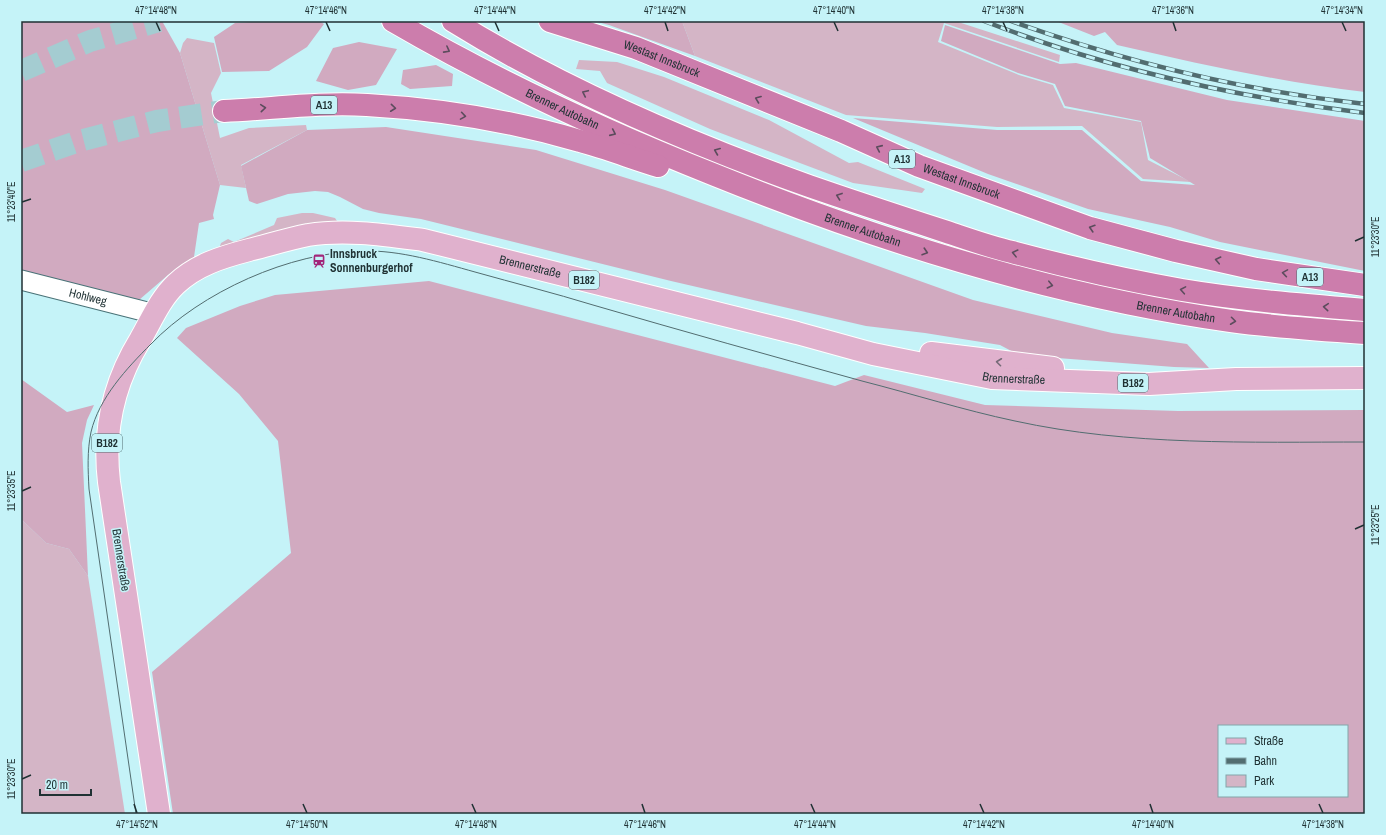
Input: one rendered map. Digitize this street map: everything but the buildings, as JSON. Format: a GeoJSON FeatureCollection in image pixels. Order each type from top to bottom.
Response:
{"type":"FeatureCollection","features":[{"type":"Feature","properties":{"kind":"highway","name":"Brenner Autobahn"},"geometry":{"type":"LineString","coordinates":[[393,21],[537,98],[648,148],[822,216],[930,253],[994,272],[1100,297],[1168,311],[1232,321],[1365,333]]}},
{"type":"Feature","properties":{"kind":"highway","name":"Westast Innsbruck"},"geometry":{"type":"LineString","coordinates":[[550,21],[636,48],[841,131],[919,166],[1090,228],[1176,251],[1256,269],[1365,285]]}},
{"type":"Feature","properties":{"kind":"highway","name":"Brenner Autobahn"},"geometry":{"type":"LineString","coordinates":[[459,25],[510,54],[580,90],[681,137],[767,171],[876,209],[1002,250],[1109,276],[1182,290],[1247,299],[1365,310]]}},
{"type":"Feature","properties":{"kind":"highway","name":"A13"},"geometry":{"type":"LineString","coordinates":[[224,111],[284,106],[366,105],[461,116],[580,140],[697,179],[822,216]]}},
{"type":"Feature","properties":{"kind":"main road","name":"Brennerstraße"},"geometry":{"type":"LineString","coordinates":[[159,814],[116,531],[107,452],[109,420],[119,380],[135,348],[155,314],[209,277],[261,247],[309,235],[348,232],[423,240],[797,333],[953,356],[1065,370],[1236,379],[1365,378]]}},
{"type":"Feature","properties":{"kind":"street","name":"Hohlweg"},"geometry":{"type":"LineString","coordinates":[[21,280],[155,314]]}},
{"type":"Feature","properties":{"kind":"green space"},"geometry":{"type":"Polygon","coordinates":[[[682,21],[955,21],[1060,55],[1059,62],[944,23],[938,42],[1019,75],[1053,85],[1064,108],[1141,122],[1148,160],[1191,182],[1143,179],[1082,126],[997,127],[846,115],[695,56],[682,21]]]}},
{"type":"Feature","properties":{"kind":"green space"},"geometry":{"type":"Polygon","coordinates":[[[187,38],[214,43],[221,73],[211,93],[220,138],[249,128],[306,125],[307,130],[241,165],[246,188],[220,185],[180,53],[183,43],[187,38]]]}},
{"type":"Feature","properties":{"kind":"green space"},"geometry":{"type":"Polygon","coordinates":[[[579,60],[617,62],[664,77],[769,120],[849,163],[858,162],[925,189],[922,193],[853,183],[710,129],[607,83],[600,71],[576,69],[579,60]]]}},
{"type":"Feature","properties":{"kind":"green space"},"geometry":{"type":"Polygon","coordinates":[[[302,213],[313,213],[335,218],[337,221],[281,230],[219,249],[221,243],[228,239],[234,242],[274,225],[277,218],[302,213]]]}},
{"type":"Feature","properties":{"kind":"green space"},"geometry":{"type":"Polygon","coordinates":[[[21,519],[46,543],[69,549],[88,576],[125,814],[21,814],[21,519]]]}},
{"type":"Feature","properties":{"kind":"shaded area"},"geometry":{"type":"Polygon","coordinates":[[[21,21],[162,21],[180,53],[220,185],[213,215],[214,219],[199,223],[194,257],[168,275],[132,306],[21,277],[21,21]]]}},
{"type":"Feature","properties":{"kind":"shaded area"},"geometry":{"type":"Polygon","coordinates":[[[319,21],[324,24],[307,47],[269,71],[222,72],[214,37],[235,23],[319,21]]]}},
{"type":"Feature","properties":{"kind":"shaded area"},"geometry":{"type":"Polygon","coordinates":[[[594,21],[682,21],[695,56],[609,25],[594,21]]]}},
{"type":"Feature","properties":{"kind":"shaded area"},"geometry":{"type":"Polygon","coordinates":[[[1056,21],[1365,21],[1365,92],[1240,72],[1117,45],[1105,32],[1094,36],[1056,21]]]}},
{"type":"Feature","properties":{"kind":"shaded area"},"geometry":{"type":"Polygon","coordinates":[[[945,25],[1060,64],[1076,63],[1227,100],[1365,121],[1365,271],[1220,242],[1170,227],[1088,209],[988,174],[853,118],[997,130],[1082,130],[1141,181],[1195,185],[1150,158],[1141,121],[1065,106],[1055,84],[1018,73],[941,41],[945,25]]]}},
{"type":"Feature","properties":{"kind":"shaded area"},"geometry":{"type":"Polygon","coordinates":[[[359,42],[397,49],[376,85],[348,90],[316,81],[333,48],[359,42]]]}},
{"type":"Feature","properties":{"kind":"shaded area"},"geometry":{"type":"Polygon","coordinates":[[[436,65],[453,74],[452,86],[410,89],[401,84],[403,70],[436,65]]]}},
{"type":"Feature","properties":{"kind":"shaded area"},"geometry":{"type":"Polygon","coordinates":[[[386,127],[536,150],[665,190],[973,300],[1112,333],[1187,344],[1209,368],[1174,367],[1019,355],[1000,345],[925,333],[866,326],[671,281],[421,219],[379,213],[363,209],[328,192],[315,191],[288,194],[257,204],[249,201],[241,166],[307,130],[386,127]]]}},
{"type":"Feature","properties":{"kind":"shaded area"},"geometry":{"type":"Polygon","coordinates":[[[429,281],[835,386],[864,375],[985,405],[1178,411],[1365,410],[1365,814],[173,814],[152,672],[291,553],[278,441],[239,394],[177,338],[186,328],[240,306],[275,295],[429,281]]]}},
{"type":"Feature","properties":{"kind":"shaded area"},"geometry":{"type":"Polygon","coordinates":[[[21,379],[67,412],[94,405],[87,420],[82,443],[88,576],[69,549],[46,543],[21,519],[21,379]]]}},
{"type":"Feature","properties":{"kind":"tunnel"},"geometry":{"type":"LineString","coordinates":[[21,71],[90,41],[159,21]]}},
{"type":"Feature","properties":{"kind":"tunnel"},"geometry":{"type":"LineString","coordinates":[[21,161],[79,141],[157,121],[224,111]]}},
{"type":"Feature","properties":{"kind":"tram line"},"geometry":{"type":"LineString","coordinates":[[136,814],[89,489],[88,453],[91,432],[100,407],[115,384],[142,353],[171,325],[221,292],[248,278],[277,267],[335,253],[363,251],[391,252],[419,257],[957,407],[996,417],[1058,429],[1101,435],[1189,441],[1365,442]]}},
{"type":"Feature","properties":{"kind":"railway"},"geometry":{"type":"LineString","coordinates":[[984,21],[1077,53],[1172,79],[1268,99],[1365,113]]}},
{"type":"Feature","properties":{"kind":"railway"},"geometry":{"type":"LineString","coordinates":[[1011,21],[1054,36],[1142,62],[1186,73],[1275,91],[1365,104]]}},
{"type":"Feature","properties":{"kind":"place","name":"Innsbruck Sonnenburgerhof"},"geometry":{"type":"Point","coordinates":[319,261]}}]}
